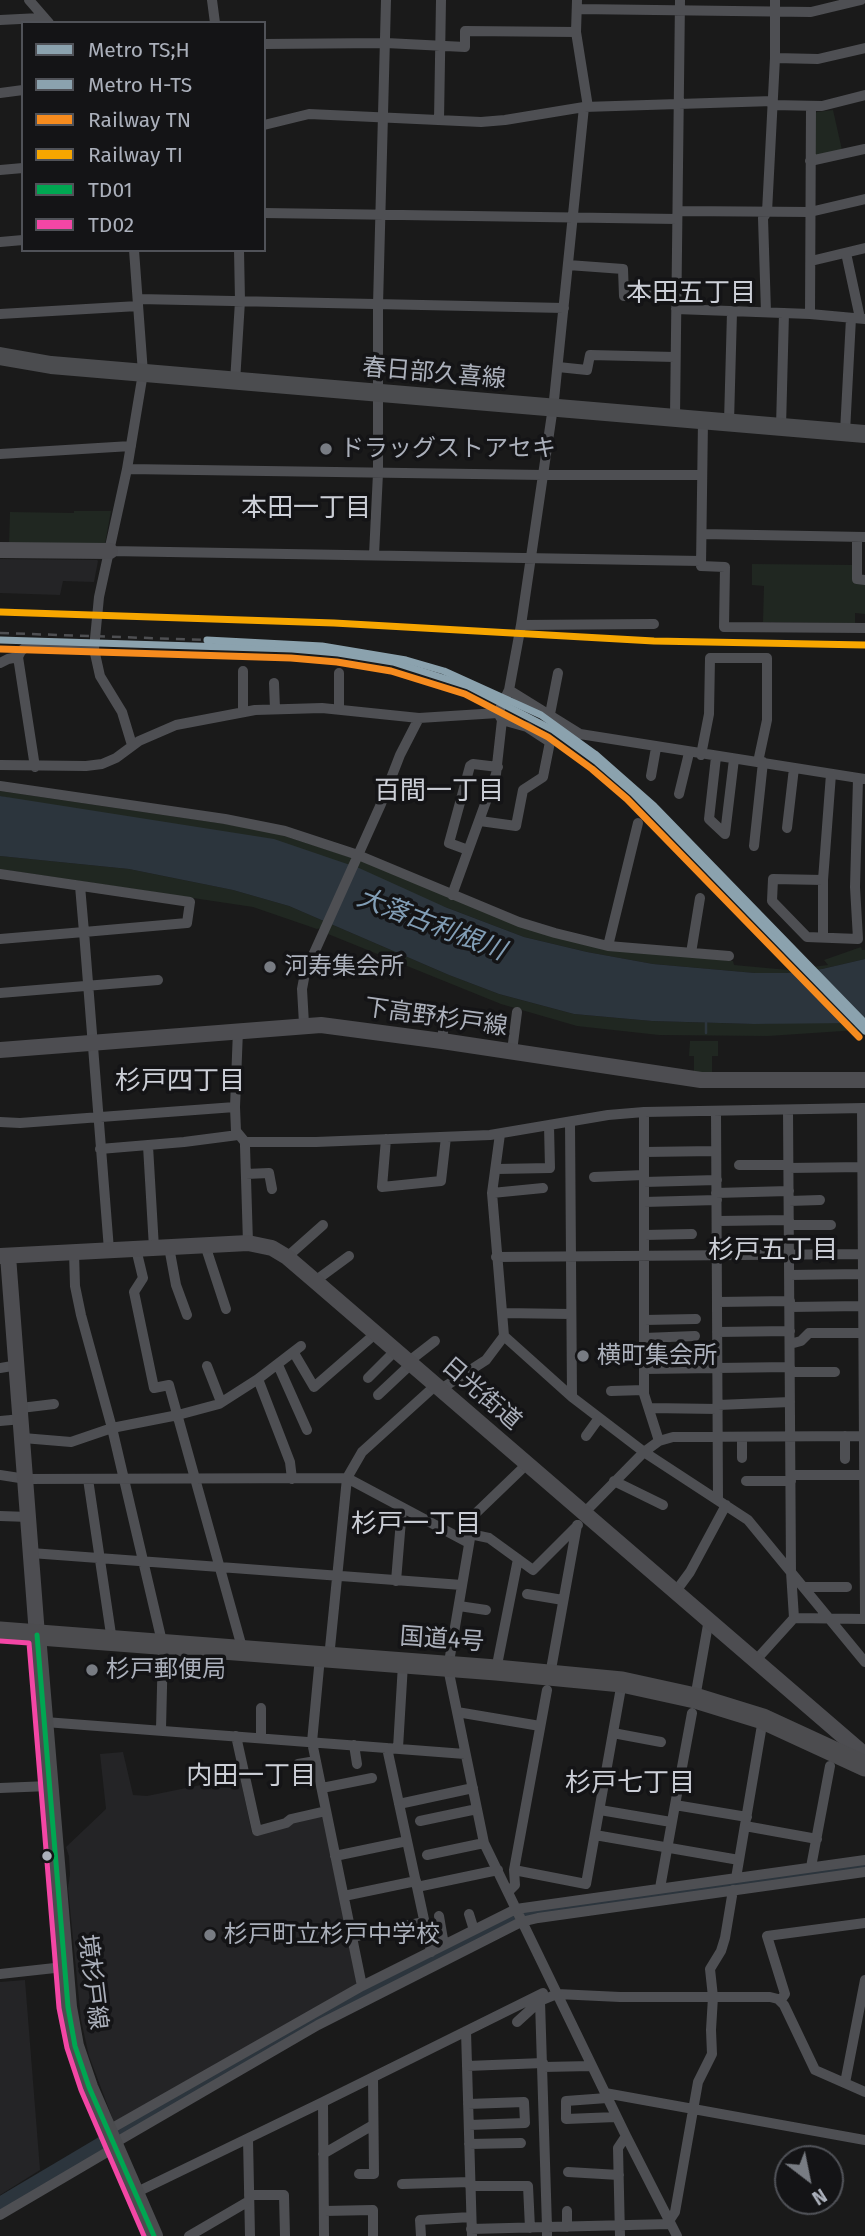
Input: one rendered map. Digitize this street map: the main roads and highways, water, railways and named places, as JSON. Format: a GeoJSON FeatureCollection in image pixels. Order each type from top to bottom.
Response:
{"type":"FeatureCollection","features":[{"type":"Feature","properties":{"kind":"highway","name":"国道4号"},"geometry":{"type":"LineString","coordinates":[[0,1632],[496,1670],[548,1682],[622,1682],[694,1705],[763,1719],[865,1766]]}},
{"type":"Feature","properties":{"kind":"main road","name":"春日部久喜線"},"geometry":{"type":"LineString","coordinates":[[0,356],[51,365],[235,382],[865,434]]}},
{"type":"Feature","properties":{"kind":"main road","name":"境杉戸線"},"geometry":{"type":"LineString","coordinates":[[37,1634],[64,1967],[75,2046],[111,2140],[154,2236]]}},
{"type":"Feature","properties":{"kind":"water","name":"大落古利根川"},"geometry":{"type":"Polygon","coordinates":[[[0,796],[274,839],[359,868],[445,907],[524,937],[587,952],[653,964],[755,973],[822,969],[865,959],[865,1020],[851,1023],[754,1024],[652,1021],[574,1014],[499,994],[289,906],[233,890],[129,869],[0,856],[0,796]]]}},
{"type":"Feature","properties":{"kind":"waterway"},"geometry":{"type":"LineString","coordinates":[[706,1022],[706,1033]]}},
{"type":"Feature","properties":{"kind":"waterway"},"geometry":{"type":"LineString","coordinates":[[0,2205],[103,2144],[118,2132],[355,1997],[528,1913],[865,1866]]}},
{"type":"Feature","properties":{"kind":"railway"},"geometry":{"type":"LineString","coordinates":[[0,633],[207,640]]}},
{"type":"Feature","properties":{"kind":"metro line","name":"TS;H"},"geometry":{"type":"LineString","coordinates":[[0,640],[292,649],[338,653],[393,662],[468,686],[553,730],[633,793],[865,1031]]}},
{"type":"Feature","properties":{"kind":"metro line","name":"H-TS"},"geometry":{"type":"LineString","coordinates":[[207,640],[322,646],[406,660],[444,671],[541,715],[595,754],[654,806],[865,1023]]}},
{"type":"Feature","properties":{"kind":"rail line","name":"TI"},"geometry":{"type":"LineString","coordinates":[[0,612],[334,623],[654,641],[865,645]]}},
{"type":"Feature","properties":{"kind":"rail line","name":"TN"},"geometry":{"type":"LineString","coordinates":[[0,649],[291,658],[337,662],[391,671],[465,694],[548,737],[627,799],[859,1037]]}},
{"type":"Feature","properties":{"kind":"place","name":"ドラッグストアセキ"},"geometry":{"type":"Point","coordinates":[326,449]}},
{"type":"Feature","properties":{"kind":"place","name":"河寿集会所"},"geometry":{"type":"Point","coordinates":[270,967]}},
{"type":"Feature","properties":{"kind":"place","name":"横町集会所"},"geometry":{"type":"Point","coordinates":[583,1356]}},
{"type":"Feature","properties":{"kind":"place","name":"杉戸郵便局"},"geometry":{"type":"Point","coordinates":[92,1670]}},
{"type":"Feature","properties":{"kind":"place","name":"杉戸町立杉戸中学校"},"geometry":{"type":"Point","coordinates":[210,1935]}},
{"type":"Feature","properties":{"kind":"district","name":"本田五丁目"},"geometry":{"type":"Point","coordinates":[691,294]}},
{"type":"Feature","properties":{"kind":"district","name":"本田一丁目"},"geometry":{"type":"Point","coordinates":[306,509]}},
{"type":"Feature","properties":{"kind":"district","name":"百間一丁目"},"geometry":{"type":"Point","coordinates":[439,792]}},
{"type":"Feature","properties":{"kind":"district","name":"杉戸四丁目"},"geometry":{"type":"Point","coordinates":[180,1082]}},
{"type":"Feature","properties":{"kind":"district","name":"杉戸五丁目"},"geometry":{"type":"Point","coordinates":[773,1251]}},
{"type":"Feature","properties":{"kind":"district","name":"杉戸一丁目"},"geometry":{"type":"Point","coordinates":[416,1525]}},
{"type":"Feature","properties":{"kind":"district","name":"内田一丁目"},"geometry":{"type":"Point","coordinates":[251,1777]}},
{"type":"Feature","properties":{"kind":"district","name":"杉戸七丁目"},"geometry":{"type":"Point","coordinates":[630,1784]}}]}
